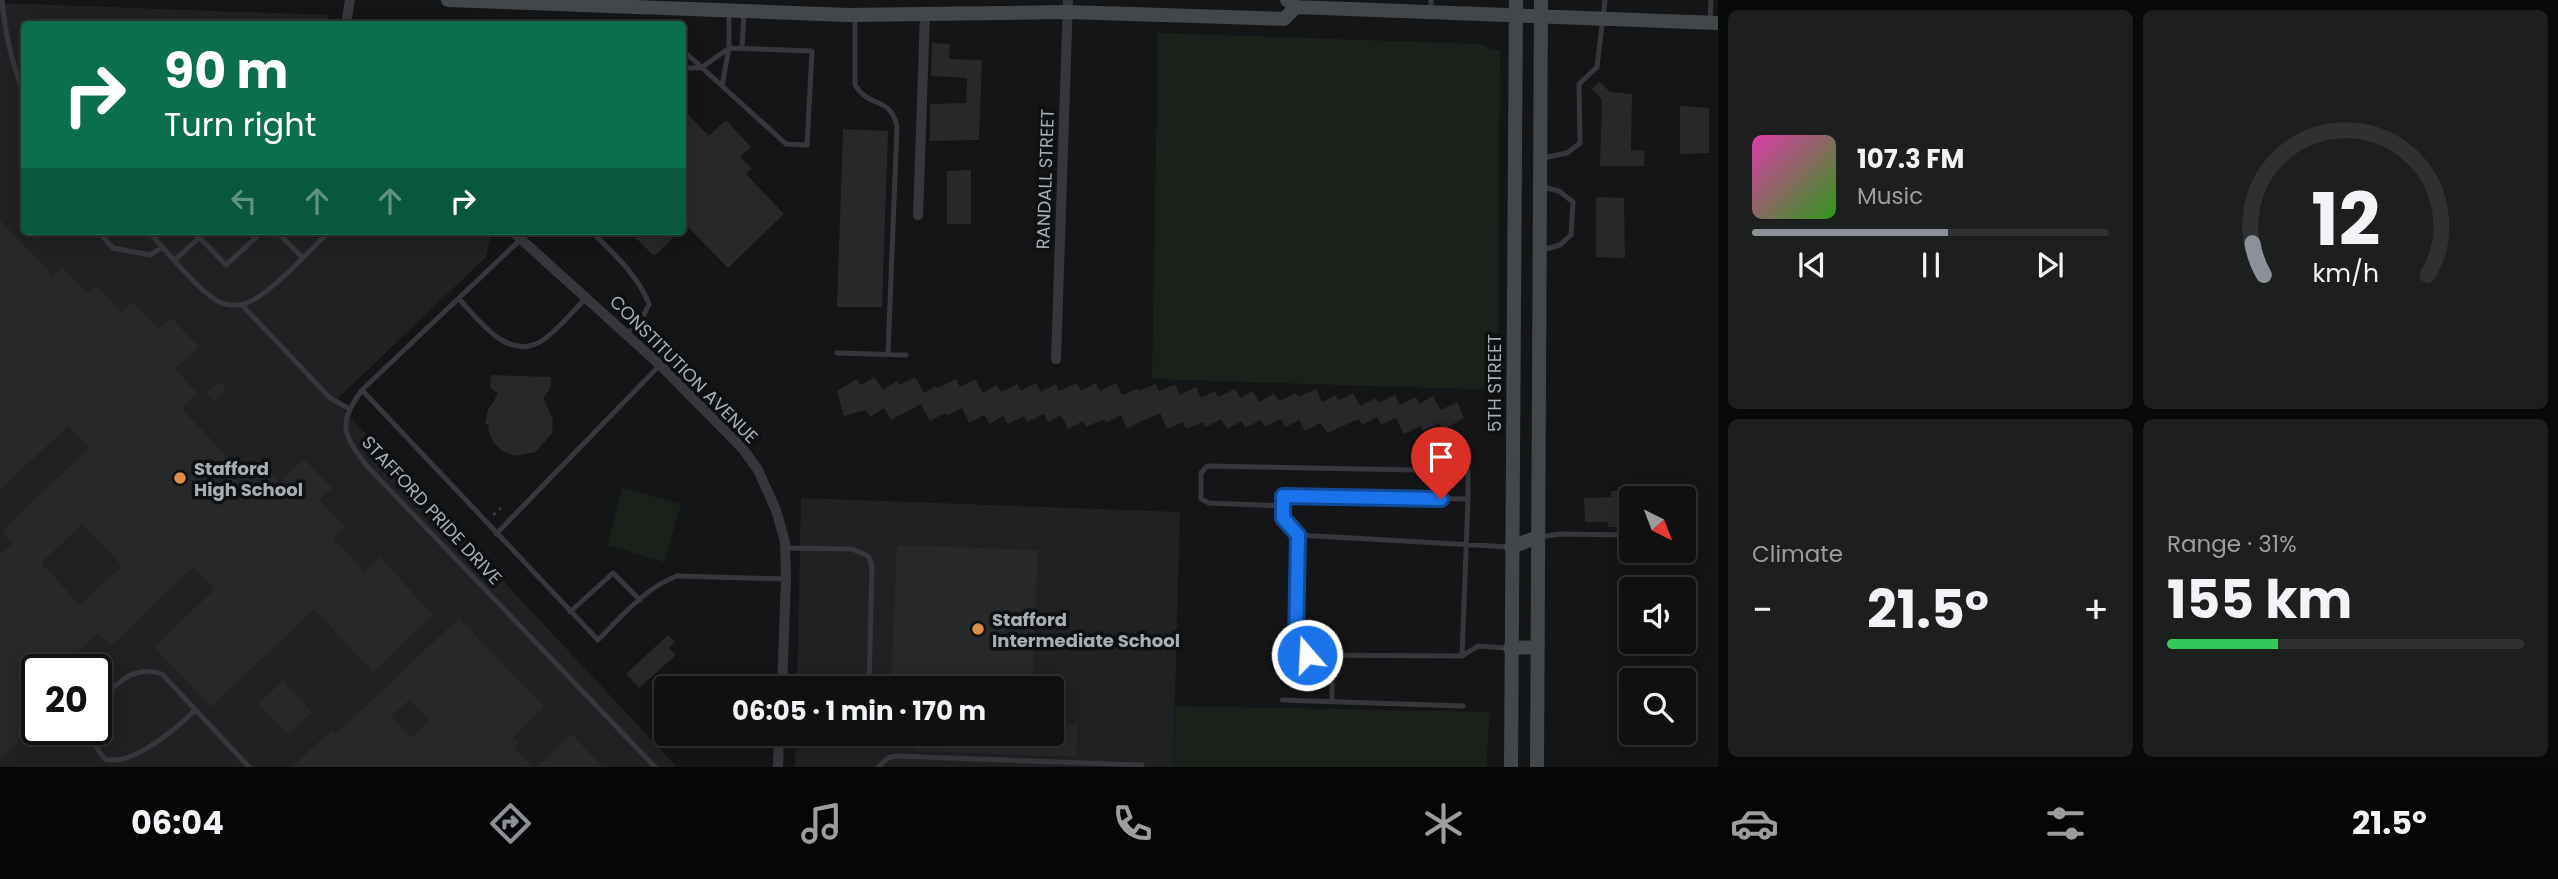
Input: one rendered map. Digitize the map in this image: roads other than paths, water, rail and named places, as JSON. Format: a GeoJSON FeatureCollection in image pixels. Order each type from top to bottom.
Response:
{"type":"FeatureCollection","features":[{"type":"Feature","properties":{"kind":"main road"},"geometry":{"type":"LineString","coordinates":[[448,0],[855,15],[925,14],[978,7],[1068,6],[1284,19],[1293,2],[1516,8],[1541,16],[1714,22]]}},
{"type":"Feature","properties":{"kind":"main road"},"geometry":{"type":"LineString","coordinates":[[1537,767],[1541,0]]}},
{"type":"Feature","properties":{"kind":"main road","name":"5TH STREET"},"geometry":{"type":"LineString","coordinates":[[1510,767],[1516,8]]}},
{"type":"Feature","properties":{"kind":"main road"},"geometry":{"type":"LineString","coordinates":[[1514,158],[1540,158]]}},
{"type":"Feature","properties":{"kind":"main road"},"geometry":{"type":"LineString","coordinates":[[1514,250],[1540,250]]}},
{"type":"Feature","properties":{"kind":"main road"},"geometry":{"type":"LineString","coordinates":[[1513,390],[1539,390]]}},
{"type":"Feature","properties":{"kind":"main road"},"geometry":{"type":"LineString","coordinates":[[1511,547],[1538,537]]}},
{"type":"Feature","properties":{"kind":"main road"},"geometry":{"type":"LineString","coordinates":[[1510,648],[1538,647]]}},
{"type":"Feature","properties":{"kind":"street"},"geometry":{"type":"LineString","coordinates":[[346,21],[350,0]]}},
{"type":"Feature","properties":{"kind":"street","name":"RANDALL STREET"},"geometry":{"type":"LineString","coordinates":[[1056,359],[1068,6]]}},
{"type":"Feature","properties":{"kind":"street"},"geometry":{"type":"LineString","coordinates":[[918,215],[925,14]]}},
{"type":"Feature","properties":{"kind":"street","name":"CONSTITUTION AVENUE"},"geometry":{"type":"LineString","coordinates":[[516,235],[660,365],[743,449],[758,470],[776,510],[785,548],[782,676]]}},
{"type":"Feature","properties":{"kind":"street"},"geometry":{"type":"LineString","coordinates":[[778,767],[779,746]]}},
{"type":"Feature","properties":{"kind":"lane"},"geometry":{"type":"LineString","coordinates":[[2,0],[4,28],[21,85]]}},
{"type":"Feature","properties":{"kind":"lane"},"geometry":{"type":"LineString","coordinates":[[1540,158],[1567,153],[1580,143],[1578,84],[1597,67],[1605,0]]}},
{"type":"Feature","properties":{"kind":"lane"},"geometry":{"type":"LineString","coordinates":[[1712,0],[1714,22]]}},
{"type":"Feature","properties":{"kind":"lane"},"geometry":{"type":"LineString","coordinates":[[722,86],[729,48],[729,10]]}},
{"type":"Feature","properties":{"kind":"lane"},"geometry":{"type":"LineString","coordinates":[[741,48],[744,11]]}},
{"type":"Feature","properties":{"kind":"lane"},"geometry":{"type":"LineString","coordinates":[[855,15],[855,85],[869,101],[884,104],[894,112],[897,127],[888,354]]}},
{"type":"Feature","properties":{"kind":"lane"},"geometry":{"type":"LineString","coordinates":[[686,55],[688,55],[701,68],[786,144],[807,145],[812,51],[729,48],[701,68],[686,68]]}},
{"type":"Feature","properties":{"kind":"lane"},"geometry":{"type":"LineString","coordinates":[[1540,187],[1559,191],[1573,202],[1572,236],[1560,246],[1540,250]]}},
{"type":"Feature","properties":{"kind":"lane"},"geometry":{"type":"LineString","coordinates":[[102,235],[113,248],[150,255],[163,247]]}},
{"type":"Feature","properties":{"kind":"lane"},"geometry":{"type":"LineString","coordinates":[[152,235],[205,292],[223,304],[242,305],[266,291],[326,235]]}},
{"type":"Feature","properties":{"kind":"lane"},"geometry":{"type":"LineString","coordinates":[[175,260],[201,235]]}},
{"type":"Feature","properties":{"kind":"lane"},"geometry":{"type":"LineString","coordinates":[[199,237],[226,265],[259,235]]}},
{"type":"Feature","properties":{"kind":"lane"},"geometry":{"type":"LineString","coordinates":[[280,235],[302,257]]}},
{"type":"Feature","properties":{"kind":"lane"},"geometry":{"type":"LineString","coordinates":[[595,235],[628,269],[644,291],[649,304],[642,319],[626,335]]}},
{"type":"Feature","properties":{"kind":"lane"},"geometry":{"type":"LineString","coordinates":[[242,305],[330,398],[348,408],[362,390],[521,239]]}},
{"type":"Feature","properties":{"kind":"lane"},"geometry":{"type":"LineString","coordinates":[[459,299],[496,337],[509,345],[526,347],[543,340],[586,298]]}},
{"type":"Feature","properties":{"kind":"lane"},"geometry":{"type":"LineString","coordinates":[[837,353],[906,355]]}},
{"type":"Feature","properties":{"kind":"lane"},"geometry":{"type":"LineString","coordinates":[[496,534],[660,365]]}},
{"type":"Feature","properties":{"kind":"lane"},"geometry":{"type":"LineString","coordinates":[[362,390],[598,639],[665,580],[677,576],[786,579]]}},
{"type":"Feature","properties":{"kind":"lane","name":"STAFFORD PRIDE DRIVE"},"geometry":{"type":"LineString","coordinates":[[348,408],[345,427],[350,445],[366,465],[655,767]]}},
{"type":"Feature","properties":{"kind":"lane"},"geometry":{"type":"LineString","coordinates":[[1283,506],[1209,503],[1201,499],[1201,473],[1208,466],[1468,471],[1462,656]]}},
{"type":"Feature","properties":{"kind":"lane"},"geometry":{"type":"LineString","coordinates":[[1468,499],[1283,496],[1283,518],[1298,535],[1296,641],[1307,655],[1332,656],[1462,656],[1478,646],[1510,648]]}},
{"type":"Feature","properties":{"kind":"lane"},"geometry":{"type":"LineString","coordinates":[[1538,537],[1559,534],[1619,535]]}},
{"type":"Feature","properties":{"kind":"lane"},"geometry":{"type":"LineString","coordinates":[[1298,535],[1511,547]]}},
{"type":"Feature","properties":{"kind":"lane"},"geometry":{"type":"LineString","coordinates":[[785,548],[852,550],[868,556],[872,565],[869,676]]}},
{"type":"Feature","properties":{"kind":"lane"},"geometry":{"type":"LineString","coordinates":[[570,612],[613,573],[640,600]]}},
{"type":"Feature","properties":{"kind":"lane"},"geometry":{"type":"LineString","coordinates":[[1332,656],[1332,702]]}},
{"type":"Feature","properties":{"kind":"lane"},"geometry":{"type":"LineString","coordinates":[[112,690],[130,674],[142,670],[162,674],[249,767]]}},
{"type":"Feature","properties":{"kind":"lane"},"geometry":{"type":"LineString","coordinates":[[1282,700],[1463,706]]}},
{"type":"Feature","properties":{"kind":"lane"},"geometry":{"type":"LineString","coordinates":[[139,761],[195,710]]}},
{"type":"Feature","properties":{"kind":"lane"},"geometry":{"type":"LineString","coordinates":[[95,745],[108,762],[132,764]]}},
{"type":"Feature","properties":{"kind":"lane"},"geometry":{"type":"LineString","coordinates":[[878,767],[888,758],[896,756],[1142,765]]}},
{"type":"Feature","properties":{"kind":"place","name":"Stafford High School"},"geometry":{"type":"Point","coordinates":[180,478]}},
{"type":"Feature","properties":{"kind":"place","name":"Stafford Intermediate School"},"geometry":{"type":"Point","coordinates":[978,629]}}]}
